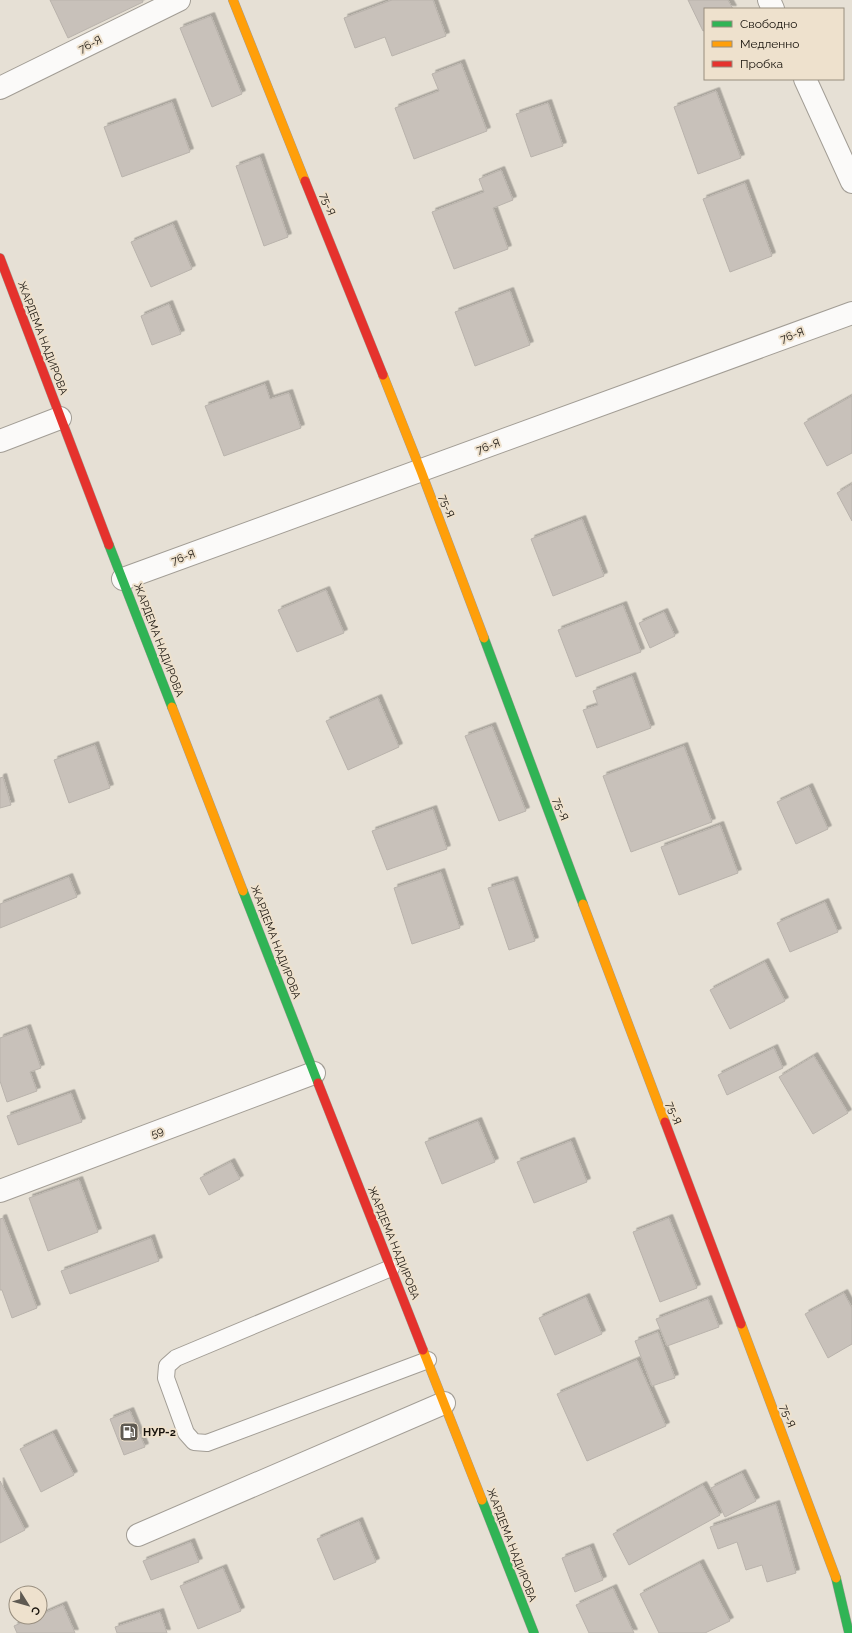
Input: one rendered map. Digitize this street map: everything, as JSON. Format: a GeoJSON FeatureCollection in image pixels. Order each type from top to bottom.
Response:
{"type":"FeatureCollection","features":[{"type":"Feature","properties":{"kind":"main road","name":"75-Я"},"geometry":{"type":"LineString","coordinates":[[233,0],[421,470],[835,1576],[849,1633]]}},
{"type":"Feature","properties":{"kind":"main road","name":"ЖАРДЕМА НАДИРОВА"},"geometry":{"type":"LineString","coordinates":[[0,258],[60,418],[534,1633]]}},
{"type":"Feature","properties":{"kind":"street","name":"76-Я"},"geometry":{"type":"LineString","coordinates":[[0,88],[179,0]]}},
{"type":"Feature","properties":{"kind":"street"},"geometry":{"type":"LineString","coordinates":[[805,80],[852,182]]}},
{"type":"Feature","properties":{"kind":"street","name":"76-Я"},"geometry":{"type":"LineString","coordinates":[[123,579],[852,313]]}},
{"type":"Feature","properties":{"kind":"street"},"geometry":{"type":"LineString","coordinates":[[0,441],[60,418]]}},
{"type":"Feature","properties":{"kind":"street","name":"59"},"geometry":{"type":"LineString","coordinates":[[0,1191],[314,1072]]}},
{"type":"Feature","properties":{"kind":"street"},"geometry":{"type":"LineString","coordinates":[[138,1534],[444,1402]]}},
{"type":"Feature","properties":{"kind":"lane"},"geometry":{"type":"LineString","coordinates":[[391,1268],[176,1358],[167,1366],[166,1378],[186,1434],[194,1442],[207,1443],[428,1360]]}},
{"type":"Feature","properties":{"kind":"building"},"geometry":{"type":"Polygon","coordinates":[[[50,0],[142,0],[143,2],[68,38],[50,0]]]}},
{"type":"Feature","properties":{"kind":"building"},"geometry":{"type":"Polygon","coordinates":[[[392,0],[433,0],[446,36],[392,56],[385,37],[355,48],[344,18],[392,0]]]}},
{"type":"Feature","properties":{"kind":"building"},"geometry":{"type":"Polygon","coordinates":[[[688,0],[728,0],[732,8],[704,8],[703,31],[688,0]]]}},
{"type":"Feature","properties":{"kind":"building"},"geometry":{"type":"Polygon","coordinates":[[[211,16],[242,94],[212,107],[180,28],[211,16]]]}},
{"type":"Feature","properties":{"kind":"building"},"geometry":{"type":"Polygon","coordinates":[[[461,63],[487,131],[414,159],[395,108],[439,91],[432,74],[461,63]]]}},
{"type":"Feature","properties":{"kind":"building"},"geometry":{"type":"Polygon","coordinates":[[[716,91],[741,158],[698,174],[674,107],[716,91]]]}},
{"type":"Feature","properties":{"kind":"building"},"geometry":{"type":"Polygon","coordinates":[[[172,102],[190,152],[122,177],[104,127],[172,102]]]}},
{"type":"Feature","properties":{"kind":"building"},"geometry":{"type":"Polygon","coordinates":[[[548,103],[563,146],[531,157],[516,114],[548,103]]]}},
{"type":"Feature","properties":{"kind":"building"},"geometry":{"type":"Polygon","coordinates":[[[260,157],[288,237],[264,246],[236,166],[260,157]]]}},
{"type":"Feature","properties":{"kind":"building"},"geometry":{"type":"Polygon","coordinates":[[[501,170],[513,200],[493,208],[508,249],[454,269],[432,212],[484,192],[479,179],[501,170]]]}},
{"type":"Feature","properties":{"kind":"building"},"geometry":{"type":"Polygon","coordinates":[[[745,183],[772,256],[730,272],[703,199],[745,183]]]}},
{"type":"Feature","properties":{"kind":"building"},"geometry":{"type":"Polygon","coordinates":[[[173,224],[192,269],[151,287],[131,242],[173,224]]]}},
{"type":"Feature","properties":{"kind":"building"},"geometry":{"type":"Polygon","coordinates":[[[510,291],[530,345],[475,366],[455,312],[510,291]]]}},
{"type":"Feature","properties":{"kind":"building"},"geometry":{"type":"Polygon","coordinates":[[[169,304],[181,334],[152,345],[141,316],[169,304]]]}},
{"type":"Feature","properties":{"kind":"building"},"geometry":{"type":"Polygon","coordinates":[[[265,384],[270,399],[289,393],[301,428],[224,456],[205,406],[265,384]]]}},
{"type":"Feature","properties":{"kind":"building"},"geometry":{"type":"Polygon","coordinates":[[[852,396],[852,453],[827,466],[804,423],[852,396]]]}},
{"type":"Feature","properties":{"kind":"building"},"geometry":{"type":"Polygon","coordinates":[[[852,484],[852,521],[837,493],[852,484]]]}},
{"type":"Feature","properties":{"kind":"building"},"geometry":{"type":"Polygon","coordinates":[[[582,519],[604,576],[553,596],[531,539],[582,519]]]}},
{"type":"Feature","properties":{"kind":"building"},"geometry":{"type":"Polygon","coordinates":[[[326,590],[344,633],[297,652],[278,610],[326,590]]]}},
{"type":"Feature","properties":{"kind":"building"},"geometry":{"type":"Polygon","coordinates":[[[623,605],[641,652],[576,677],[558,630],[623,605]]]}},
{"type":"Feature","properties":{"kind":"building"},"geometry":{"type":"Polygon","coordinates":[[[664,612],[675,636],[650,648],[639,623],[664,612]]]}},
{"type":"Feature","properties":{"kind":"building"},"geometry":{"type":"Polygon","coordinates":[[[632,676],[651,728],[597,748],[583,710],[598,705],[593,691],[632,676]]]}},
{"type":"Feature","properties":{"kind":"building"},"geometry":{"type":"Polygon","coordinates":[[[378,698],[399,747],[348,770],[326,721],[378,698]]]}},
{"type":"Feature","properties":{"kind":"building"},"geometry":{"type":"Polygon","coordinates":[[[492,726],[526,811],[499,821],[465,736],[492,726]]]}},
{"type":"Feature","properties":{"kind":"building"},"geometry":{"type":"Polygon","coordinates":[[[95,745],[110,788],[69,803],[54,760],[95,745]]]}},
{"type":"Feature","properties":{"kind":"building"},"geometry":{"type":"Polygon","coordinates":[[[684,746],[712,822],[631,852],[603,776],[684,746]]]}},
{"type":"Feature","properties":{"kind":"building"},"geometry":{"type":"Polygon","coordinates":[[[3,777],[11,805],[0,808],[0,778],[3,777]]]}},
{"type":"Feature","properties":{"kind":"building"},"geometry":{"type":"Polygon","coordinates":[[[809,787],[828,829],[796,844],[777,802],[809,787]]]}},
{"type":"Feature","properties":{"kind":"building"},"geometry":{"type":"Polygon","coordinates":[[[433,809],[447,849],[387,870],[372,831],[433,809]]]}},
{"type":"Feature","properties":{"kind":"building"},"geometry":{"type":"Polygon","coordinates":[[[720,825],[738,873],[679,895],[661,847],[720,825]]]}},
{"type":"Feature","properties":{"kind":"building"},"geometry":{"type":"Polygon","coordinates":[[[441,872],[460,928],[412,944],[394,888],[441,872]]]}},
{"type":"Feature","properties":{"kind":"building"},"geometry":{"type":"Polygon","coordinates":[[[69,877],[77,897],[0,928],[0,904],[69,877]]]}},
{"type":"Feature","properties":{"kind":"building"},"geometry":{"type":"Polygon","coordinates":[[[514,880],[535,941],[509,950],[488,888],[514,880]]]}},
{"type":"Feature","properties":{"kind":"building"},"geometry":{"type":"Polygon","coordinates":[[[825,902],[838,932],[790,952],[777,923],[825,902]]]}},
{"type":"Feature","properties":{"kind":"building"},"geometry":{"type":"Polygon","coordinates":[[[765,962],[785,1001],[730,1029],[710,990],[765,962]]]}},
{"type":"Feature","properties":{"kind":"building"},"geometry":{"type":"Polygon","coordinates":[[[27,1028],[41,1068],[30,1072],[37,1091],[7,1102],[0,1081],[0,1038],[27,1028]]]}},
{"type":"Feature","properties":{"kind":"building"},"geometry":{"type":"Polygon","coordinates":[[[774,1048],[783,1068],[727,1095],[718,1075],[774,1048]]]}},
{"type":"Feature","properties":{"kind":"building"},"geometry":{"type":"Polygon","coordinates":[[[814,1056],[848,1113],[813,1134],[779,1077],[814,1056]]]}},
{"type":"Feature","properties":{"kind":"building"},"geometry":{"type":"Polygon","coordinates":[[[71,1093],[82,1122],[18,1145],[7,1116],[71,1093]]]}},
{"type":"Feature","properties":{"kind":"building"},"geometry":{"type":"Polygon","coordinates":[[[478,1121],[495,1162],[442,1184],[425,1142],[478,1121]]]}},
{"type":"Feature","properties":{"kind":"building"},"geometry":{"type":"Polygon","coordinates":[[[571,1141],[587,1182],[534,1203],[517,1162],[571,1141]]]}},
{"type":"Feature","properties":{"kind":"building"},"geometry":{"type":"Polygon","coordinates":[[[231,1162],[240,1179],[209,1195],[200,1178],[231,1162]]]}},
{"type":"Feature","properties":{"kind":"building"},"geometry":{"type":"Polygon","coordinates":[[[79,1180],[98,1232],[48,1251],[29,1198],[79,1180]]]}},
{"type":"Feature","properties":{"kind":"building"},"geometry":{"type":"Polygon","coordinates":[[[3,1218],[37,1308],[12,1318],[2,1290],[0,1290],[0,1219],[3,1218]]]}},
{"type":"Feature","properties":{"kind":"building"},"geometry":{"type":"Polygon","coordinates":[[[669,1218],[697,1288],[660,1302],[633,1232],[669,1218]]]}},
{"type":"Feature","properties":{"kind":"building"},"geometry":{"type":"Polygon","coordinates":[[[151,1238],[159,1261],[70,1294],[61,1271],[151,1238]]]}},
{"type":"Feature","properties":{"kind":"building"},"geometry":{"type":"Polygon","coordinates":[[[844,1293],[852,1308],[852,1344],[828,1358],[805,1314],[844,1293]]]}},
{"type":"Feature","properties":{"kind":"building"},"geometry":{"type":"Polygon","coordinates":[[[586,1297],[602,1334],[555,1355],[539,1318],[586,1297]]]}},
{"type":"Feature","properties":{"kind":"building"},"geometry":{"type":"Polygon","coordinates":[[[708,1299],[719,1327],[667,1346],[656,1319],[708,1299]]]}},
{"type":"Feature","properties":{"kind":"building"},"geometry":{"type":"Polygon","coordinates":[[[658,1332],[675,1378],[652,1386],[635,1341],[658,1332]]]}},
{"type":"Feature","properties":{"kind":"building"},"geometry":{"type":"Polygon","coordinates":[[[637,1360],[666,1426],[587,1461],[557,1394],[637,1360]]]}},
{"type":"Feature","properties":{"kind":"building"},"geometry":{"type":"Polygon","coordinates":[[[130,1411],[145,1447],[124,1455],[110,1419],[130,1411]]]}},
{"type":"Feature","properties":{"kind":"building"},"geometry":{"type":"Polygon","coordinates":[[[53,1433],[74,1475],[41,1492],[20,1449],[53,1433]]]}},
{"type":"Feature","properties":{"kind":"building"},"geometry":{"type":"Polygon","coordinates":[[[742,1473],[756,1501],[725,1517],[711,1488],[742,1473]]]}},
{"type":"Feature","properties":{"kind":"building"},"geometry":{"type":"Polygon","coordinates":[[[0,1481],[25,1530],[0,1543],[0,1481]]]}},
{"type":"Feature","properties":{"kind":"building"},"geometry":{"type":"Polygon","coordinates":[[[703,1485],[720,1515],[629,1565],[613,1534],[703,1485]]]}},
{"type":"Feature","properties":{"kind":"building"},"geometry":{"type":"Polygon","coordinates":[[[776,1504],[796,1573],[767,1582],[762,1565],[746,1570],[737,1542],[718,1549],[710,1527],[776,1504]]]}},
{"type":"Feature","properties":{"kind":"building"},"geometry":{"type":"Polygon","coordinates":[[[359,1521],[376,1562],[334,1580],[317,1539],[359,1521]]]}},
{"type":"Feature","properties":{"kind":"building"},"geometry":{"type":"Polygon","coordinates":[[[191,1542],[199,1562],[151,1580],[143,1561],[191,1542]]]}},
{"type":"Feature","properties":{"kind":"building"},"geometry":{"type":"Polygon","coordinates":[[[590,1547],[603,1580],[575,1592],[562,1558],[590,1547]]]}},
{"type":"Feature","properties":{"kind":"building"},"geometry":{"type":"Polygon","coordinates":[[[700,1563],[730,1621],[705,1633],[659,1633],[640,1594],[700,1563]]]}},
{"type":"Feature","properties":{"kind":"building"},"geometry":{"type":"Polygon","coordinates":[[[223,1568],[241,1611],[198,1629],[180,1586],[223,1568]]]}},
{"type":"Feature","properties":{"kind":"building"},"geometry":{"type":"Polygon","coordinates":[[[613,1588],[634,1633],[589,1633],[576,1605],[613,1588]]]}},
{"type":"Feature","properties":{"kind":"building"},"geometry":{"type":"Polygon","coordinates":[[[63,1605],[75,1633],[17,1633],[14,1626],[16,1625],[48,1625],[48,1612],[63,1605]]]}},
{"type":"Feature","properties":{"kind":"building"},"geometry":{"type":"Polygon","coordinates":[[[160,1612],[167,1633],[117,1633],[115,1627],[160,1612]]]}},
{"type":"Feature","properties":{"kind":"traffic: fast"},"geometry":{"type":"LineString","coordinates":[[109,545],[172,707]]}},
{"type":"Feature","properties":{"kind":"traffic: fast"},"geometry":{"type":"LineString","coordinates":[[484,638],[583,904]]}},
{"type":"Feature","properties":{"kind":"traffic: fast"},"geometry":{"type":"LineString","coordinates":[[243,891],[318,1083]]}},
{"type":"Feature","properties":{"kind":"traffic: fast"},"geometry":{"type":"LineString","coordinates":[[482,1500],[534,1633]]}},
{"type":"Feature","properties":{"kind":"traffic: fast"},"geometry":{"type":"LineString","coordinates":[[836,1578],[849,1633]]}},
{"type":"Feature","properties":{"kind":"traffic: slow"},"geometry":{"type":"LineString","coordinates":[[233,0],[305,181]]}},
{"type":"Feature","properties":{"kind":"traffic: slow"},"geometry":{"type":"LineString","coordinates":[[383,375],[484,638]]}},
{"type":"Feature","properties":{"kind":"traffic: slow"},"geometry":{"type":"LineString","coordinates":[[172,707],[243,891]]}},
{"type":"Feature","properties":{"kind":"traffic: slow"},"geometry":{"type":"LineString","coordinates":[[583,904],[665,1122]]}},
{"type":"Feature","properties":{"kind":"traffic: slow"},"geometry":{"type":"LineString","coordinates":[[741,1324],[836,1578]]}},
{"type":"Feature","properties":{"kind":"traffic: slow"},"geometry":{"type":"LineString","coordinates":[[423,1350],[482,1500]]}},
{"type":"Feature","properties":{"kind":"traffic: jam"},"geometry":{"type":"LineString","coordinates":[[305,181],[383,375]]}},
{"type":"Feature","properties":{"kind":"traffic: jam"},"geometry":{"type":"LineString","coordinates":[[0,258],[109,545]]}},
{"type":"Feature","properties":{"kind":"traffic: jam"},"geometry":{"type":"LineString","coordinates":[[318,1083],[423,1350]]}},
{"type":"Feature","properties":{"kind":"traffic: jam"},"geometry":{"type":"LineString","coordinates":[[665,1122],[741,1324]]}},
{"type":"Feature","properties":{"kind":"place","name":"НУР-2"},"geometry":{"type":"Point","coordinates":[129,1432]}}]}
